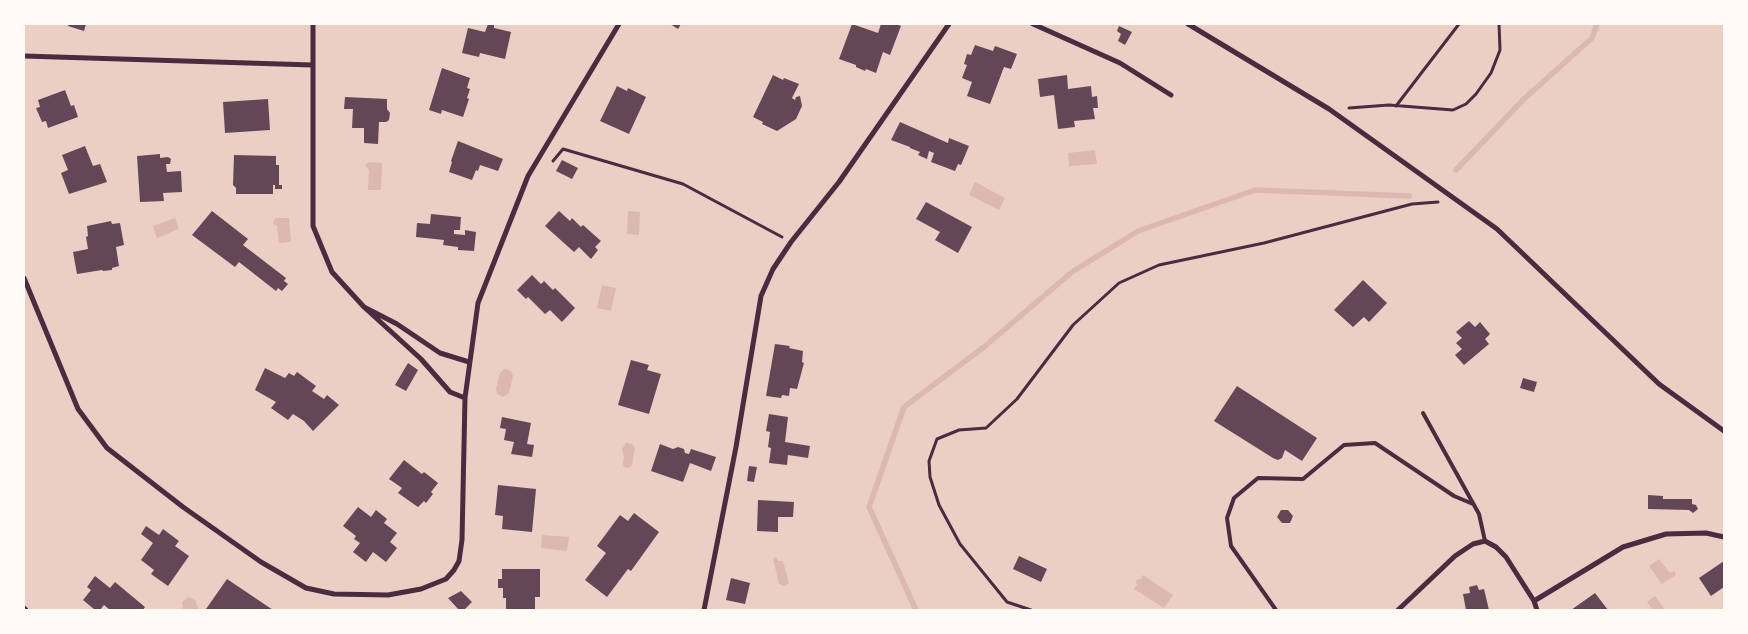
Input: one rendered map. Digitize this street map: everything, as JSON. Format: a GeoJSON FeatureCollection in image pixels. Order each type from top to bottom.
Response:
{"type":"FeatureCollection","features":[{"type":"Feature","properties":{"kind":"street"},"geometry":{"type":"LineString","coordinates":[[313,24],[313,226],[332,272],[364,307],[421,359],[450,392],[465,398]]}},
{"type":"Feature","properties":{"kind":"street"},"geometry":{"type":"LineString","coordinates":[[24,278],[78,409],[107,448],[198,518],[261,562],[306,588],[334,594],[388,595],[421,589],[446,579],[459,561],[462,540],[465,398],[478,303],[528,176],[619,24]]}},
{"type":"Feature","properties":{"kind":"street"},"geometry":{"type":"LineString","coordinates":[[704,610],[736,447],[761,296],[773,269],[791,242],[839,182],[949,24]]}},
{"type":"Feature","properties":{"kind":"street"},"geometry":{"type":"LineString","coordinates":[[1033,24],[1120,63],[1171,95]]}},
{"type":"Feature","properties":{"kind":"street"},"geometry":{"type":"LineString","coordinates":[[1188,24],[1329,109],[1497,229],[1659,384],[1724,432]]}},
{"type":"Feature","properties":{"kind":"street"},"geometry":{"type":"LineString","coordinates":[[24,56],[312,65]]}},
{"type":"Feature","properties":{"kind":"street"},"geometry":{"type":"LineString","coordinates":[[364,307],[397,324],[440,353],[469,362]]}},
{"type":"Feature","properties":{"kind":"street"},"geometry":{"type":"LineString","coordinates":[[1534,601],[1623,547],[1666,534],[1706,533],[1724,537]]}},
{"type":"Feature","properties":{"kind":"street"},"geometry":{"type":"LineString","coordinates":[[1398,610],[1455,556],[1473,544],[1485,541],[1496,547],[1506,557],[1534,601],[1537,610]]}},
{"type":"Feature","properties":{"kind":"lane"},"geometry":{"type":"LineString","coordinates":[[1423,413],[1479,514],[1485,541]]}},
{"type":"Feature","properties":{"kind":"lane"},"geometry":{"type":"LineString","coordinates":[[1276,610],[1231,546],[1227,518],[1234,498],[1258,478],[1302,479],[1344,445],[1375,443],[1454,496],[1473,504]]}},
{"type":"Feature","properties":{"kind":"path"},"geometry":{"type":"LineString","coordinates":[[1396,106],[1432,62],[1459,24]]}},
{"type":"Feature","properties":{"kind":"path"},"geometry":{"type":"LineString","coordinates":[[1329,109],[1396,106],[1453,110],[1466,104],[1476,94],[1491,73],[1500,50],[1499,24]]}},
{"type":"Feature","properties":{"kind":"path"},"geometry":{"type":"LineString","coordinates":[[548,167],[563,148],[683,184],[791,242]]}},
{"type":"Feature","properties":{"kind":"path"},"geometry":{"type":"LineString","coordinates":[[1031,610],[1007,602],[960,544],[939,505],[930,476],[928,461],[938,439],[959,430],[986,428],[1017,398],[1074,324],[1119,283],[1159,265],[1264,243],[1412,204],[1456,200]]}},
{"type":"Feature","properties":{"kind":"shaded area"},"geometry":{"type":"Polygon","coordinates":[[[24,24],[1724,24],[1724,610],[24,610],[24,24]]]}},
{"type":"Feature","properties":{"kind":"shaded area"},"geometry":{"type":"Polygon","coordinates":[[[1095,150],[1097,164],[1069,166],[1068,153],[1095,150]]]}},
{"type":"Feature","properties":{"kind":"shaded area"},"geometry":{"type":"Polygon","coordinates":[[[368,162],[382,163],[381,190],[368,190],[369,170],[365,166],[368,162]]]}},
{"type":"Feature","properties":{"kind":"shaded area"},"geometry":{"type":"Polygon","coordinates":[[[975,182],[1005,198],[999,210],[969,195],[975,182]]]}},
{"type":"Feature","properties":{"kind":"shaded area"},"geometry":{"type":"Polygon","coordinates":[[[628,211],[640,212],[639,235],[627,234],[628,211]]]}},
{"type":"Feature","properties":{"kind":"shaded area"},"geometry":{"type":"Polygon","coordinates":[[[175,218],[179,229],[157,238],[153,226],[175,218]]]}},
{"type":"Feature","properties":{"kind":"shaded area"},"geometry":{"type":"Polygon","coordinates":[[[276,218],[289,218],[291,242],[279,243],[277,226],[273,224],[273,221],[276,218]]]}},
{"type":"Feature","properties":{"kind":"shaded area"},"geometry":{"type":"Polygon","coordinates":[[[602,285],[616,288],[611,311],[597,308],[602,285]]]}},
{"type":"Feature","properties":{"kind":"shaded area"},"geometry":{"type":"Polygon","coordinates":[[[504,369],[511,371],[513,376],[509,393],[503,397],[497,394],[496,389],[500,373],[504,369]]]}},
{"type":"Feature","properties":{"kind":"shaded area"},"geometry":{"type":"Polygon","coordinates":[[[626,443],[632,444],[635,448],[632,465],[629,468],[624,467],[623,464],[622,449],[626,443]]]}},
{"type":"Feature","properties":{"kind":"shaded area"},"geometry":{"type":"Polygon","coordinates":[[[542,535],[569,537],[567,551],[541,548],[542,535]]]}},
{"type":"Feature","properties":{"kind":"shaded area"},"geometry":{"type":"Polygon","coordinates":[[[776,557],[778,561],[783,561],[789,583],[784,586],[779,584],[773,558],[776,557]]]}},
{"type":"Feature","properties":{"kind":"shaded area"},"geometry":{"type":"Polygon","coordinates":[[[1659,559],[1670,573],[1674,571],[1676,575],[1662,584],[1649,566],[1659,559]]]}},
{"type":"Feature","properties":{"kind":"shaded area"},"geometry":{"type":"Polygon","coordinates":[[[1143,575],[1173,595],[1164,608],[1134,589],[1137,585],[1136,580],[1141,579],[1143,575]]]}},
{"type":"Feature","properties":{"kind":"shaded area"},"geometry":{"type":"Polygon","coordinates":[[[1655,596],[1665,610],[1653,610],[1647,602],[1655,596]]]}},
{"type":"Feature","properties":{"kind":"shaded area"},"geometry":{"type":"Polygon","coordinates":[[[188,597],[195,600],[199,610],[183,610],[182,602],[188,597]]]}},
{"type":"Feature","properties":{"kind":"building"},"geometry":{"type":"Polygon","coordinates":[[[69,24],[86,24],[84,31],[68,26],[69,24]]]}},
{"type":"Feature","properties":{"kind":"building"},"geometry":{"type":"Polygon","coordinates":[[[488,24],[494,24],[494,28],[511,32],[505,59],[480,53],[479,57],[462,53],[468,28],[485,32],[488,24]]]}},
{"type":"Feature","properties":{"kind":"building"},"geometry":{"type":"Polygon","coordinates":[[[670,24],[681,24],[678,29],[670,24]]]}},
{"type":"Feature","properties":{"kind":"building"},"geometry":{"type":"Polygon","coordinates":[[[852,24],[878,33],[881,24],[901,26],[890,55],[883,52],[876,73],[866,69],[865,71],[856,67],[856,65],[839,59],[852,24]]]}},
{"type":"Feature","properties":{"kind":"building"},"geometry":{"type":"Polygon","coordinates":[[[1119,26],[1132,32],[1125,45],[1118,41],[1121,34],[1117,31],[1119,26]]]}},
{"type":"Feature","properties":{"kind":"building"},"geometry":{"type":"Polygon","coordinates":[[[975,45],[993,51],[995,46],[1017,54],[1011,69],[1004,67],[990,104],[967,96],[972,82],[962,78],[967,65],[964,64],[967,54],[971,55],[975,45]]]}},
{"type":"Feature","properties":{"kind":"building"},"geometry":{"type":"Polygon","coordinates":[[[442,68],[470,78],[467,88],[470,89],[467,98],[469,99],[463,117],[442,110],[441,114],[429,110],[442,68]]]}},
{"type":"Feature","properties":{"kind":"building"},"geometry":{"type":"Polygon","coordinates":[[[773,75],[799,84],[792,98],[795,100],[796,97],[800,96],[802,106],[796,119],[777,131],[762,124],[763,122],[753,117],[773,75]]]}},
{"type":"Feature","properties":{"kind":"building"},"geometry":{"type":"Polygon","coordinates":[[[1067,75],[1068,89],[1091,86],[1092,97],[1097,96],[1098,108],[1093,108],[1095,119],[1074,121],[1075,127],[1058,129],[1054,95],[1040,97],[1038,79],[1067,75]]]}},
{"type":"Feature","properties":{"kind":"building"},"geometry":{"type":"Polygon","coordinates":[[[617,86],[627,91],[628,88],[646,97],[629,134],[600,121],[617,86]]]}},
{"type":"Feature","properties":{"kind":"building"},"geometry":{"type":"Polygon","coordinates":[[[65,90],[71,106],[74,105],[78,117],[48,128],[46,121],[42,122],[36,108],[40,107],[38,100],[65,90]]]}},
{"type":"Feature","properties":{"kind":"building"},"geometry":{"type":"Polygon","coordinates":[[[345,97],[387,99],[387,109],[390,113],[389,120],[379,122],[378,144],[364,143],[364,128],[352,128],[353,109],[344,109],[345,97]]]}},
{"type":"Feature","properties":{"kind":"building"},"geometry":{"type":"Polygon","coordinates":[[[268,99],[270,130],[225,133],[223,102],[268,99]]]}},
{"type":"Feature","properties":{"kind":"building"},"geometry":{"type":"Polygon","coordinates":[[[900,122],[948,143],[949,138],[969,146],[961,165],[958,164],[955,171],[931,162],[934,153],[929,151],[927,159],[918,155],[920,152],[891,140],[900,122]]]}},
{"type":"Feature","properties":{"kind":"building"},"geometry":{"type":"Polygon","coordinates":[[[458,141],[503,159],[498,171],[480,165],[472,180],[449,172],[458,141]]]}},
{"type":"Feature","properties":{"kind":"building"},"geometry":{"type":"Polygon","coordinates":[[[85,146],[93,166],[100,164],[107,182],[69,194],[61,173],[68,170],[62,155],[85,146]]]}},
{"type":"Feature","properties":{"kind":"building"},"geometry":{"type":"Polygon","coordinates":[[[160,154],[160,158],[168,157],[171,159],[170,164],[166,164],[167,172],[181,171],[182,192],[163,193],[164,201],[140,202],[137,156],[160,154]]]}},
{"type":"Feature","properties":{"kind":"building"},"geometry":{"type":"Polygon","coordinates":[[[234,155],[276,156],[276,165],[279,165],[279,185],[282,185],[282,189],[275,189],[275,185],[273,185],[273,194],[236,194],[236,188],[233,185],[234,155]]]}},
{"type":"Feature","properties":{"kind":"building"},"geometry":{"type":"Polygon","coordinates":[[[562,160],[578,168],[572,179],[556,171],[562,160]]]}},
{"type":"Feature","properties":{"kind":"building"},"geometry":{"type":"Polygon","coordinates":[[[926,202],[972,227],[958,253],[935,240],[940,232],[916,219],[926,202]]]}},
{"type":"Feature","properties":{"kind":"building"},"geometry":{"type":"Polygon","coordinates":[[[212,211],[248,239],[243,245],[286,278],[284,281],[288,284],[282,291],[278,288],[276,291],[239,262],[235,267],[192,235],[212,211]]]}},
{"type":"Feature","properties":{"kind":"building"},"geometry":{"type":"Polygon","coordinates":[[[559,211],[570,221],[572,218],[581,227],[583,225],[601,241],[595,247],[598,250],[591,259],[579,247],[574,252],[545,226],[559,211]]]}},
{"type":"Feature","properties":{"kind":"building"},"geometry":{"type":"Polygon","coordinates":[[[431,214],[461,217],[460,230],[454,230],[454,234],[465,235],[465,230],[476,232],[474,251],[458,250],[458,247],[443,245],[444,240],[416,237],[417,223],[430,224],[431,214]]]}},
{"type":"Feature","properties":{"kind":"building"},"geometry":{"type":"Polygon","coordinates":[[[111,221],[112,224],[120,223],[124,245],[116,247],[119,266],[112,268],[112,270],[77,274],[73,252],[88,249],[87,226],[111,221]]]}},
{"type":"Feature","properties":{"kind":"building"},"geometry":{"type":"Polygon","coordinates":[[[532,275],[541,284],[544,281],[553,290],[555,288],[575,308],[562,322],[550,310],[545,314],[528,297],[526,299],[517,290],[532,275]]]}},
{"type":"Feature","properties":{"kind":"building"},"geometry":{"type":"Polygon","coordinates":[[[1363,280],[1387,303],[1369,322],[1364,317],[1353,327],[1334,310],[1363,280]]]}},
{"type":"Feature","properties":{"kind":"building"},"geometry":{"type":"Polygon","coordinates":[[[1469,321],[1475,327],[1480,322],[1490,334],[1485,339],[1489,344],[1464,365],[1455,355],[1462,349],[1456,343],[1462,338],[1456,332],[1469,321]]]}},
{"type":"Feature","properties":{"kind":"building"},"geometry":{"type":"Polygon","coordinates":[[[775,344],[790,346],[789,348],[803,351],[802,362],[804,363],[797,389],[790,388],[789,396],[782,395],[781,398],[766,396],[775,344]]]}},
{"type":"Feature","properties":{"kind":"building"},"geometry":{"type":"Polygon","coordinates":[[[631,360],[649,365],[647,370],[661,374],[649,414],[618,405],[631,360]]]}},
{"type":"Feature","properties":{"kind":"building"},"geometry":{"type":"Polygon","coordinates":[[[408,363],[418,370],[406,391],[395,385],[408,363]]]}},
{"type":"Feature","properties":{"kind":"building"},"geometry":{"type":"Polygon","coordinates":[[[265,368],[285,378],[289,373],[294,376],[297,372],[316,386],[312,391],[324,399],[327,395],[339,405],[313,431],[304,421],[293,414],[288,420],[271,408],[276,402],[255,390],[265,368]]]}},
{"type":"Feature","properties":{"kind":"building"},"geometry":{"type":"Polygon","coordinates":[[[1523,378],[1537,382],[1534,392],[1520,388],[1523,378]]]}},
{"type":"Feature","properties":{"kind":"building"},"geometry":{"type":"Polygon","coordinates":[[[1237,386],[1317,438],[1302,461],[1285,450],[1282,458],[1278,460],[1273,458],[1214,421],[1237,386]]]}},
{"type":"Feature","properties":{"kind":"building"},"geometry":{"type":"Polygon","coordinates":[[[769,414],[788,417],[785,442],[810,446],[808,458],[788,455],[787,465],[769,463],[771,448],[768,447],[770,432],[766,431],[769,414]]]}},
{"type":"Feature","properties":{"kind":"building"},"geometry":{"type":"Polygon","coordinates":[[[502,417],[531,423],[527,444],[534,445],[532,457],[511,454],[514,442],[504,440],[506,429],[500,428],[502,417]]]}},
{"type":"Feature","properties":{"kind":"building"},"geometry":{"type":"Polygon","coordinates":[[[660,444],[673,449],[678,447],[684,449],[685,453],[689,454],[691,449],[716,457],[711,471],[690,463],[683,482],[651,471],[660,444]]]}},
{"type":"Feature","properties":{"kind":"building"},"geometry":{"type":"Polygon","coordinates":[[[404,460],[422,474],[424,472],[438,483],[426,503],[424,501],[418,507],[398,493],[402,488],[389,479],[404,460]]]}},
{"type":"Feature","properties":{"kind":"building"},"geometry":{"type":"Polygon","coordinates":[[[749,466],[757,467],[754,482],[747,481],[749,466]]]}},
{"type":"Feature","properties":{"kind":"building"},"geometry":{"type":"Polygon","coordinates":[[[498,485],[536,489],[532,532],[502,529],[503,516],[495,515],[498,485]]]}},
{"type":"Feature","properties":{"kind":"building"},"geometry":{"type":"Polygon","coordinates":[[[1648,495],[1663,496],[1663,499],[1692,499],[1692,504],[1696,505],[1698,509],[1693,513],[1689,510],[1648,509],[1648,495]]]}},
{"type":"Feature","properties":{"kind":"building"},"geometry":{"type":"Polygon","coordinates":[[[758,500],[794,502],[793,517],[778,517],[778,532],[757,531],[758,500]]]}},
{"type":"Feature","properties":{"kind":"building"},"geometry":{"type":"Polygon","coordinates":[[[358,507],[371,517],[376,510],[387,519],[384,523],[397,533],[390,542],[397,548],[386,562],[373,552],[366,562],[353,552],[360,543],[354,539],[356,536],[343,526],[358,507]]]}},
{"type":"Feature","properties":{"kind":"building"},"geometry":{"type":"Polygon","coordinates":[[[1281,510],[1288,510],[1293,516],[1290,523],[1282,523],[1277,517],[1281,510]]]}},
{"type":"Feature","properties":{"kind":"building"},"geometry":{"type":"Polygon","coordinates":[[[634,513],[659,532],[631,571],[628,569],[607,597],[585,580],[606,553],[597,546],[620,515],[628,521],[634,513]]]}},
{"type":"Feature","properties":{"kind":"building"},"geometry":{"type":"Polygon","coordinates":[[[146,526],[159,535],[163,529],[179,541],[175,546],[189,556],[168,586],[151,574],[154,570],[141,560],[153,543],[141,534],[146,526]]]}},
{"type":"Feature","properties":{"kind":"building"},"geometry":{"type":"Polygon","coordinates":[[[1019,556],[1047,569],[1041,582],[1013,569],[1019,556]]]}},
{"type":"Feature","properties":{"kind":"building"},"geometry":{"type":"Polygon","coordinates":[[[1724,561],[1724,587],[1711,596],[1699,578],[1724,561]]]}},
{"type":"Feature","properties":{"kind":"building"},"geometry":{"type":"Polygon","coordinates":[[[502,569],[540,569],[540,597],[535,597],[535,609],[506,609],[506,598],[503,598],[503,588],[498,588],[498,579],[502,579],[502,569]]]}},
{"type":"Feature","properties":{"kind":"building"},"geometry":{"type":"Polygon","coordinates":[[[95,576],[110,588],[115,582],[145,607],[143,610],[110,610],[104,605],[100,610],[95,610],[83,600],[91,590],[87,587],[95,576]]]}},
{"type":"Feature","properties":{"kind":"building"},"geometry":{"type":"Polygon","coordinates":[[[731,578],[750,583],[745,604],[726,600],[731,578]]]}},
{"type":"Feature","properties":{"kind":"building"},"geometry":{"type":"Polygon","coordinates":[[[227,579],[273,610],[206,609],[227,579]]]}},
{"type":"Feature","properties":{"kind":"building"},"geometry":{"type":"Polygon","coordinates":[[[1477,585],[1479,590],[1484,589],[1489,610],[1466,610],[1463,594],[1470,593],[1469,587],[1477,585]]]}},
{"type":"Feature","properties":{"kind":"building"},"geometry":{"type":"Polygon","coordinates":[[[461,591],[472,602],[464,610],[459,610],[448,598],[461,591]]]}},
{"type":"Feature","properties":{"kind":"building"},"geometry":{"type":"Polygon","coordinates":[[[1595,593],[1608,610],[1571,610],[1595,593]]]}},
{"type":"Feature","properties":{"kind":"waterway"},"geometry":{"type":"LineString","coordinates":[[1456,170],[1524,99],[1592,38],[1597,24]]}},
{"type":"Feature","properties":{"kind":"waterway"},"geometry":{"type":"LineString","coordinates":[[916,610],[869,507],[904,407],[984,347],[1072,272],[1138,231],[1255,190],[1409,196]]}}]}
